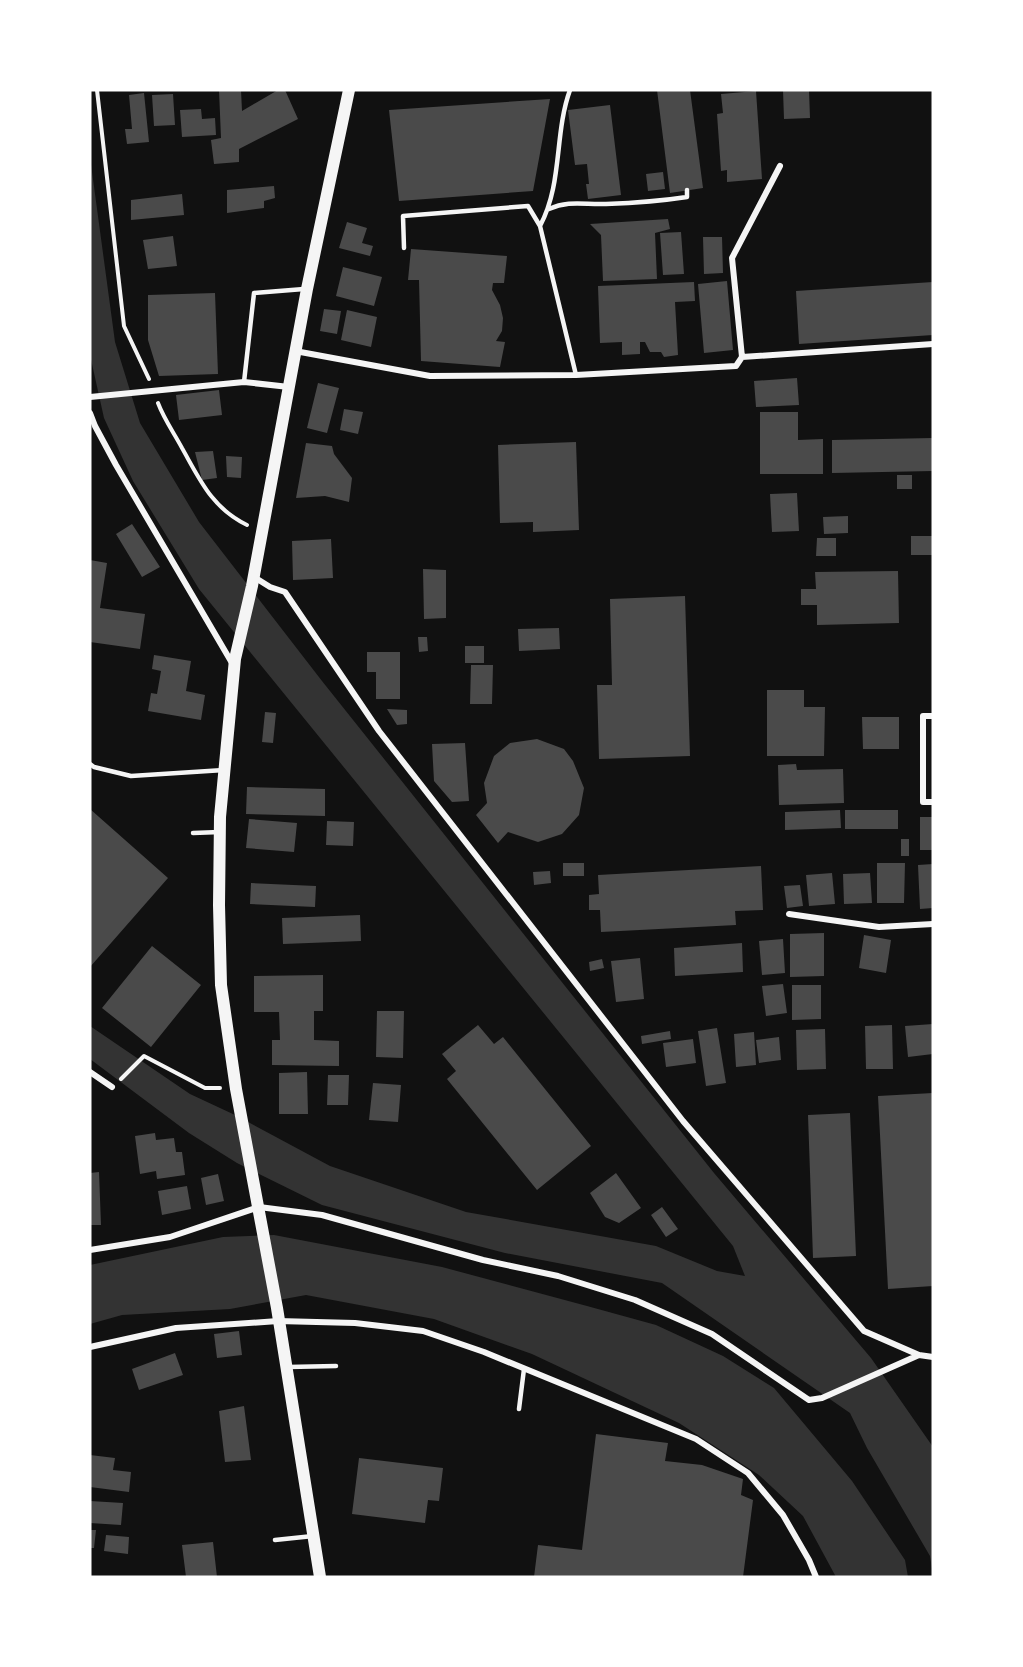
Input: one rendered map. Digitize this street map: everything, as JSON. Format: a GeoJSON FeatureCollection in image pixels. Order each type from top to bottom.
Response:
{"type":"FeatureCollection","features":[{"type":"Feature","properties":{"kind":"main road"},"geometry":{"type":"LineString","coordinates":[[320,1577],[277,1308],[240,1110],[221,985],[220,832],[235,663],[294,351],[349,90]]}},
{"type":"Feature","properties":{"kind":"street"},"geometry":{"type":"LineString","coordinates":[[294,351],[430,376],[576,375],[736,366],[742,357],[732,258],[780,166]]}},
{"type":"Feature","properties":{"kind":"street"},"geometry":{"type":"LineString","coordinates":[[742,357],[933,344]]}},
{"type":"Feature","properties":{"kind":"street"},"geometry":{"type":"LineString","coordinates":[[90,397],[244,382],[289,387]]}},
{"type":"Feature","properties":{"kind":"street"},"geometry":{"type":"LineString","coordinates":[[90,413],[116,465],[235,663]]}},
{"type":"Feature","properties":{"kind":"street"},"geometry":{"type":"LineString","coordinates":[[252,581],[285,592],[379,731],[691,1130],[864,1331],[919,1355],[933,1358]]}},
{"type":"Feature","properties":{"kind":"street"},"geometry":{"type":"LineString","coordinates":[[933,716],[923,716],[923,802],[933,802]]}},
{"type":"Feature","properties":{"kind":"street"},"geometry":{"type":"LineString","coordinates":[[789,914],[879,927],[933,924]]}},
{"type":"Feature","properties":{"kind":"street"},"geometry":{"type":"LineString","coordinates":[[90,1072],[112,1088]]}},
{"type":"Feature","properties":{"kind":"street"},"geometry":{"type":"LineString","coordinates":[[90,1250],[170,1237],[260,1212],[322,1215],[483,1260],[558,1276],[635,1300],[712,1335],[809,1400],[822,1398],[919,1355]]}},
{"type":"Feature","properties":{"kind":"street"},"geometry":{"type":"LineString","coordinates":[[90,1347],[176,1328],[278,1321],[355,1323],[423,1331],[484,1352],[696,1439],[748,1473],[783,1515],[809,1560],[816,1577]]}},
{"type":"Feature","properties":{"kind":"lane"},"geometry":{"type":"LineString","coordinates":[[540,226],[549,209],[564,107],[570,90]]}},
{"type":"Feature","properties":{"kind":"lane"},"geometry":{"type":"LineString","coordinates":[[549,209],[562,203],[608,204],[675,199],[687,197],[687,190]]}},
{"type":"Feature","properties":{"kind":"lane"},"geometry":{"type":"LineString","coordinates":[[404,248],[403,216],[528,206],[540,226],[576,375]]}},
{"type":"Feature","properties":{"kind":"lane"},"geometry":{"type":"LineString","coordinates":[[244,382],[254,293],[307,289]]}},
{"type":"Feature","properties":{"kind":"lane"},"geometry":{"type":"LineString","coordinates":[[90,764],[131,776],[224,770]]}},
{"type":"Feature","properties":{"kind":"lane"},"geometry":{"type":"LineString","coordinates":[[193,833],[220,832]]}},
{"type":"Feature","properties":{"kind":"lane"},"geometry":{"type":"LineString","coordinates":[[286,1368],[336,1366]]}},
{"type":"Feature","properties":{"kind":"lane"},"geometry":{"type":"LineString","coordinates":[[519,1409],[524,1368]]}},
{"type":"Feature","properties":{"kind":"lane"},"geometry":{"type":"LineString","coordinates":[[275,1540],[313,1536]]}},
{"type":"Feature","properties":{"kind":"path"},"geometry":{"type":"LineString","coordinates":[[97,90],[124,326],[154,390],[158,405],[201,484],[234,518],[253,528],[262,529]]}},
{"type":"Feature","properties":{"kind":"path"},"geometry":{"type":"LineString","coordinates":[[112,1088],[144,1056],[205,1088]]}},
{"type":"Feature","properties":{"kind":"shaded area"},"geometry":{"type":"Polygon","coordinates":[[[90,157],[115,342],[140,423],[199,522],[322,681],[714,1173],[871,1358],[933,1447],[933,1575],[930,1556],[867,1448],[850,1413],[662,1283],[505,1253],[322,1205],[237,1163],[189,1133],[90,1059],[90,1026],[190,1094],[235,1115],[330,1166],[466,1212],[656,1246],[717,1271],[745,1276],[733,1246],[199,589],[133,481],[104,418],[90,355],[90,157]]]}},
{"type":"Feature","properties":{"kind":"shaded area"},"geometry":{"type":"Polygon","coordinates":[[[274,1235],[442,1267],[587,1306],[656,1325],[723,1356],[774,1388],[852,1481],[905,1560],[908,1577],[836,1577],[803,1516],[759,1475],[679,1423],[532,1354],[434,1319],[306,1295],[230,1309],[122,1315],[90,1324],[90,1265],[223,1237],[274,1235]]]}},
{"type":"Feature","properties":{"kind":"building"},"geometry":{"type":"Polygon","coordinates":[[[219,90],[241,90],[242,111],[278,90],[285,90],[298,119],[239,149],[239,162],[214,164],[211,140],[221,138],[219,90]]]}},
{"type":"Feature","properties":{"kind":"building"},"geometry":{"type":"Polygon","coordinates":[[[657,90],[690,90],[703,188],[670,193],[657,90]]]}},
{"type":"Feature","properties":{"kind":"building"},"geometry":{"type":"Polygon","coordinates":[[[783,90],[809,90],[810,118],[784,119],[783,90]]]}},
{"type":"Feature","properties":{"kind":"building"},"geometry":{"type":"Polygon","coordinates":[[[756,91],[762,179],[727,182],[727,170],[721,171],[717,114],[723,113],[721,94],[756,91]]]}},
{"type":"Feature","properties":{"kind":"building"},"geometry":{"type":"Polygon","coordinates":[[[144,93],[149,142],[127,144],[125,129],[132,129],[129,95],[144,93]]]}},
{"type":"Feature","properties":{"kind":"building"},"geometry":{"type":"Polygon","coordinates":[[[173,94],[175,125],[154,126],[152,95],[173,94]]]}},
{"type":"Feature","properties":{"kind":"building"},"geometry":{"type":"Polygon","coordinates":[[[550,99],[533,191],[399,201],[389,110],[550,99]]]}},
{"type":"Feature","properties":{"kind":"building"},"geometry":{"type":"Polygon","coordinates":[[[610,105],[621,195],[588,199],[587,164],[575,165],[568,110],[610,105]]]}},
{"type":"Feature","properties":{"kind":"building"},"geometry":{"type":"Polygon","coordinates":[[[201,109],[202,119],[215,118],[216,135],[182,137],[180,110],[201,109]]]}},
{"type":"Feature","properties":{"kind":"building"},"geometry":{"type":"Polygon","coordinates":[[[663,172],[665,189],[648,191],[646,174],[663,172]]]}},
{"type":"Feature","properties":{"kind":"building"},"geometry":{"type":"Polygon","coordinates":[[[274,186],[275,198],[264,201],[264,208],[227,213],[227,190],[274,186]]]}},
{"type":"Feature","properties":{"kind":"building"},"geometry":{"type":"Polygon","coordinates":[[[182,194],[184,215],[131,220],[131,200],[182,194]]]}},
{"type":"Feature","properties":{"kind":"building"},"geometry":{"type":"Polygon","coordinates":[[[668,219],[670,229],[655,233],[657,279],[603,281],[601,235],[590,224],[668,219]]]}},
{"type":"Feature","properties":{"kind":"building"},"geometry":{"type":"Polygon","coordinates":[[[347,222],[367,228],[362,243],[373,246],[370,256],[339,248],[347,222]]]}},
{"type":"Feature","properties":{"kind":"building"},"geometry":{"type":"Polygon","coordinates":[[[681,232],[684,274],[663,275],[660,233],[681,232]]]}},
{"type":"Feature","properties":{"kind":"building"},"geometry":{"type":"Polygon","coordinates":[[[173,236],[177,266],[148,269],[143,240],[173,236]]]}},
{"type":"Feature","properties":{"kind":"building"},"geometry":{"type":"Polygon","coordinates":[[[703,237],[722,237],[723,273],[704,274],[703,237]]]}},
{"type":"Feature","properties":{"kind":"building"},"geometry":{"type":"Polygon","coordinates":[[[411,249],[507,256],[504,283],[493,283],[492,290],[500,305],[503,318],[502,331],[496,341],[505,342],[500,367],[421,361],[419,280],[408,280],[411,249]]]}},
{"type":"Feature","properties":{"kind":"building"},"geometry":{"type":"Polygon","coordinates":[[[343,267],[382,277],[374,306],[336,296],[343,267]]]}},
{"type":"Feature","properties":{"kind":"building"},"geometry":{"type":"Polygon","coordinates":[[[727,281],[733,350],[704,353],[698,284],[727,281]]]}},
{"type":"Feature","properties":{"kind":"building"},"geometry":{"type":"Polygon","coordinates":[[[694,282],[695,301],[675,302],[678,355],[664,357],[661,352],[650,352],[645,342],[640,342],[640,354],[622,355],[622,342],[600,343],[598,286],[694,282]]]}},
{"type":"Feature","properties":{"kind":"building"},"geometry":{"type":"Polygon","coordinates":[[[933,282],[933,335],[799,344],[796,291],[933,282]]]}},
{"type":"Feature","properties":{"kind":"building"},"geometry":{"type":"Polygon","coordinates":[[[215,293],[218,374],[159,376],[148,340],[148,295],[215,293]]]}},
{"type":"Feature","properties":{"kind":"building"},"geometry":{"type":"Polygon","coordinates":[[[324,309],[341,311],[337,334],[320,331],[324,309]]]}},
{"type":"Feature","properties":{"kind":"building"},"geometry":{"type":"Polygon","coordinates":[[[347,310],[377,317],[371,347],[341,340],[347,310]]]}},
{"type":"Feature","properties":{"kind":"building"},"geometry":{"type":"Polygon","coordinates":[[[797,378],[799,405],[756,407],[754,381],[797,378]]]}},
{"type":"Feature","properties":{"kind":"building"},"geometry":{"type":"Polygon","coordinates":[[[318,383],[339,388],[327,433],[307,428],[318,383]]]}},
{"type":"Feature","properties":{"kind":"building"},"geometry":{"type":"Polygon","coordinates":[[[219,390],[222,415],[179,420],[176,395],[219,390]]]}},
{"type":"Feature","properties":{"kind":"building"},"geometry":{"type":"Polygon","coordinates":[[[344,409],[363,412],[358,434],[340,430],[344,409]]]}},
{"type":"Feature","properties":{"kind":"building"},"geometry":{"type":"Polygon","coordinates":[[[760,412],[798,412],[798,440],[823,439],[823,474],[760,474],[760,412]]]}},
{"type":"Feature","properties":{"kind":"building"},"geometry":{"type":"Polygon","coordinates":[[[933,438],[933,471],[832,473],[832,440],[933,438]]]}},
{"type":"Feature","properties":{"kind":"building"},"geometry":{"type":"Polygon","coordinates":[[[576,442],[579,530],[533,532],[533,522],[500,523],[498,445],[576,442]]]}},
{"type":"Feature","properties":{"kind":"building"},"geometry":{"type":"Polygon","coordinates":[[[306,443],[332,446],[334,454],[352,478],[349,502],[325,496],[296,498],[306,443]]]}},
{"type":"Feature","properties":{"kind":"building"},"geometry":{"type":"Polygon","coordinates":[[[213,451],[217,478],[202,480],[195,452],[213,451]]]}},
{"type":"Feature","properties":{"kind":"building"},"geometry":{"type":"Polygon","coordinates":[[[226,456],[242,457],[241,478],[227,477],[226,456]]]}},
{"type":"Feature","properties":{"kind":"building"},"geometry":{"type":"Polygon","coordinates":[[[897,475],[912,475],[912,489],[897,489],[897,475]]]}},
{"type":"Feature","properties":{"kind":"building"},"geometry":{"type":"Polygon","coordinates":[[[797,493],[799,531],[772,532],[770,494],[797,493]]]}},
{"type":"Feature","properties":{"kind":"building"},"geometry":{"type":"Polygon","coordinates":[[[848,516],[848,533],[824,534],[823,517],[848,516]]]}},
{"type":"Feature","properties":{"kind":"building"},"geometry":{"type":"Polygon","coordinates":[[[132,524],[160,567],[142,577],[116,534],[132,524]]]}},
{"type":"Feature","properties":{"kind":"building"},"geometry":{"type":"Polygon","coordinates":[[[911,536],[933,536],[933,555],[911,555],[911,536]]]}},
{"type":"Feature","properties":{"kind":"building"},"geometry":{"type":"Polygon","coordinates":[[[817,538],[836,538],[836,556],[816,556],[817,538]]]}},
{"type":"Feature","properties":{"kind":"building"},"geometry":{"type":"Polygon","coordinates":[[[331,539],[333,578],[293,580],[292,541],[331,539]]]}},
{"type":"Feature","properties":{"kind":"building"},"geometry":{"type":"Polygon","coordinates":[[[90,560],[107,563],[100,608],[145,614],[140,649],[90,642],[90,560]]]}},
{"type":"Feature","properties":{"kind":"building"},"geometry":{"type":"Polygon","coordinates":[[[423,569],[446,570],[446,618],[424,619],[423,569]]]}},
{"type":"Feature","properties":{"kind":"building"},"geometry":{"type":"Polygon","coordinates":[[[898,571],[899,623],[817,625],[817,605],[801,605],[801,589],[816,589],[815,572],[898,571]]]}},
{"type":"Feature","properties":{"kind":"building"},"geometry":{"type":"Polygon","coordinates":[[[685,596],[690,756],[599,759],[597,685],[612,685],[610,599],[685,596]]]}},
{"type":"Feature","properties":{"kind":"building"},"geometry":{"type":"Polygon","coordinates":[[[559,628],[560,649],[519,651],[518,629],[559,628]]]}},
{"type":"Feature","properties":{"kind":"building"},"geometry":{"type":"Polygon","coordinates":[[[418,637],[427,637],[428,651],[419,652],[418,637]]]}},
{"type":"Feature","properties":{"kind":"building"},"geometry":{"type":"Polygon","coordinates":[[[465,646],[484,646],[484,663],[465,663],[465,646]]]}},
{"type":"Feature","properties":{"kind":"building"},"geometry":{"type":"Polygon","coordinates":[[[367,652],[400,652],[400,699],[376,699],[376,672],[367,672],[367,652]]]}},
{"type":"Feature","properties":{"kind":"building"},"geometry":{"type":"Polygon","coordinates":[[[154,655],[191,661],[186,691],[205,695],[201,720],[148,711],[151,693],[157,694],[161,671],[152,669],[154,655]]]}},
{"type":"Feature","properties":{"kind":"building"},"geometry":{"type":"Polygon","coordinates":[[[471,665],[493,665],[492,704],[470,704],[471,665]]]}},
{"type":"Feature","properties":{"kind":"building"},"geometry":{"type":"Polygon","coordinates":[[[767,690],[804,690],[804,707],[825,707],[824,756],[767,756],[767,690]]]}},
{"type":"Feature","properties":{"kind":"building"},"geometry":{"type":"Polygon","coordinates":[[[387,709],[407,710],[407,724],[397,725],[387,709]]]}},
{"type":"Feature","properties":{"kind":"building"},"geometry":{"type":"Polygon","coordinates":[[[265,712],[276,713],[273,743],[262,742],[265,712]]]}},
{"type":"Feature","properties":{"kind":"building"},"geometry":{"type":"Polygon","coordinates":[[[862,717],[899,717],[899,749],[863,749],[862,717]]]}},
{"type":"Feature","properties":{"kind":"building"},"geometry":{"type":"Polygon","coordinates":[[[537,739],[564,749],[573,761],[584,788],[579,815],[562,834],[538,842],[508,832],[498,843],[476,815],[487,803],[484,783],[494,756],[510,743],[537,739]]]}},
{"type":"Feature","properties":{"kind":"building"},"geometry":{"type":"Polygon","coordinates":[[[465,743],[469,801],[452,802],[434,781],[432,744],[465,743]]]}},
{"type":"Feature","properties":{"kind":"building"},"geometry":{"type":"Polygon","coordinates":[[[796,764],[797,770],[843,769],[844,803],[779,805],[778,765],[796,764]]]}},
{"type":"Feature","properties":{"kind":"building"},"geometry":{"type":"Polygon","coordinates":[[[247,787],[325,789],[325,816],[246,814],[247,787]]]}},
{"type":"Feature","properties":{"kind":"building"},"geometry":{"type":"Polygon","coordinates":[[[90,809],[168,878],[90,967],[90,809]]]}},
{"type":"Feature","properties":{"kind":"building"},"geometry":{"type":"Polygon","coordinates":[[[840,810],[841,828],[785,830],[785,812],[840,810]]]}},
{"type":"Feature","properties":{"kind":"building"},"geometry":{"type":"Polygon","coordinates":[[[845,810],[898,810],[898,829],[845,829],[845,810]]]}},
{"type":"Feature","properties":{"kind":"building"},"geometry":{"type":"Polygon","coordinates":[[[920,817],[933,817],[933,850],[920,850],[920,817]]]}},
{"type":"Feature","properties":{"kind":"building"},"geometry":{"type":"Polygon","coordinates":[[[249,819],[297,823],[294,852],[246,848],[249,819]]]}},
{"type":"Feature","properties":{"kind":"building"},"geometry":{"type":"Polygon","coordinates":[[[327,821],[354,822],[353,846],[326,845],[327,821]]]}},
{"type":"Feature","properties":{"kind":"building"},"geometry":{"type":"Polygon","coordinates":[[[901,839],[909,839],[909,856],[901,856],[901,839]]]}},
{"type":"Feature","properties":{"kind":"building"},"geometry":{"type":"Polygon","coordinates":[[[563,863],[584,863],[584,876],[563,876],[563,863]]]}},
{"type":"Feature","properties":{"kind":"building"},"geometry":{"type":"Polygon","coordinates":[[[877,863],[905,863],[904,903],[877,903],[877,863]]]}},
{"type":"Feature","properties":{"kind":"building"},"geometry":{"type":"Polygon","coordinates":[[[933,864],[933,908],[920,909],[918,865],[933,864]]]}},
{"type":"Feature","properties":{"kind":"building"},"geometry":{"type":"Polygon","coordinates":[[[761,866],[763,910],[735,911],[736,925],[601,932],[600,910],[589,910],[589,895],[599,894],[598,875],[761,866]]]}},
{"type":"Feature","properties":{"kind":"building"},"geometry":{"type":"Polygon","coordinates":[[[550,871],[551,883],[534,885],[533,872],[550,871]]]}},
{"type":"Feature","properties":{"kind":"building"},"geometry":{"type":"Polygon","coordinates":[[[832,873],[835,904],[809,906],[806,875],[832,873]]]}},
{"type":"Feature","properties":{"kind":"building"},"geometry":{"type":"Polygon","coordinates":[[[870,873],[872,903],[844,904],[843,874],[870,873]]]}},
{"type":"Feature","properties":{"kind":"building"},"geometry":{"type":"Polygon","coordinates":[[[251,883],[316,886],[315,907],[250,904],[251,883]]]}},
{"type":"Feature","properties":{"kind":"building"},"geometry":{"type":"Polygon","coordinates":[[[800,885],[803,906],[787,908],[784,886],[800,885]]]}},
{"type":"Feature","properties":{"kind":"building"},"geometry":{"type":"Polygon","coordinates":[[[360,915],[361,941],[283,944],[282,918],[360,915]]]}},
{"type":"Feature","properties":{"kind":"building"},"geometry":{"type":"Polygon","coordinates":[[[824,933],[824,976],[790,977],[790,934],[824,933]]]}},
{"type":"Feature","properties":{"kind":"building"},"geometry":{"type":"Polygon","coordinates":[[[864,935],[891,940],[886,973],[859,968],[864,935]]]}},
{"type":"Feature","properties":{"kind":"building"},"geometry":{"type":"Polygon","coordinates":[[[783,939],[785,973],[762,975],[759,941],[783,939]]]}},
{"type":"Feature","properties":{"kind":"building"},"geometry":{"type":"Polygon","coordinates":[[[742,943],[743,972],[675,976],[674,948],[742,943]]]}},
{"type":"Feature","properties":{"kind":"building"},"geometry":{"type":"Polygon","coordinates":[[[152,946],[201,985],[151,1047],[102,1008],[152,946]]]}},
{"type":"Feature","properties":{"kind":"building"},"geometry":{"type":"Polygon","coordinates":[[[640,958],[644,999],[616,1002],[611,961],[640,958]]]}},
{"type":"Feature","properties":{"kind":"building"},"geometry":{"type":"Polygon","coordinates":[[[602,959],[604,968],[590,971],[589,962],[602,959]]]}},
{"type":"Feature","properties":{"kind":"building"},"geometry":{"type":"Polygon","coordinates":[[[323,975],[323,1011],[314,1011],[314,1040],[339,1041],[339,1066],[272,1065],[272,1040],[280,1040],[279,1012],[254,1012],[254,976],[323,975]]]}},
{"type":"Feature","properties":{"kind":"building"},"geometry":{"type":"Polygon","coordinates":[[[783,984],[787,1013],[766,1016],[762,986],[783,984]]]}},
{"type":"Feature","properties":{"kind":"building"},"geometry":{"type":"Polygon","coordinates":[[[792,985],[821,985],[821,1019],[792,1020],[792,985]]]}},
{"type":"Feature","properties":{"kind":"building"},"geometry":{"type":"Polygon","coordinates":[[[377,1011],[404,1011],[403,1058],[376,1057],[377,1011]]]}},
{"type":"Feature","properties":{"kind":"building"},"geometry":{"type":"Polygon","coordinates":[[[933,1024],[933,1054],[908,1057],[905,1026],[933,1024]]]}},
{"type":"Feature","properties":{"kind":"building"},"geometry":{"type":"Polygon","coordinates":[[[478,1025],[494,1044],[503,1037],[591,1146],[537,1190],[447,1079],[456,1071],[442,1054],[478,1025]]]}},
{"type":"Feature","properties":{"kind":"building"},"geometry":{"type":"Polygon","coordinates":[[[892,1025],[893,1069],[866,1069],[865,1026],[892,1025]]]}},
{"type":"Feature","properties":{"kind":"building"},"geometry":{"type":"Polygon","coordinates":[[[717,1028],[726,1083],[706,1086],[698,1031],[717,1028]]]}},
{"type":"Feature","properties":{"kind":"building"},"geometry":{"type":"Polygon","coordinates":[[[825,1029],[826,1069],[797,1070],[796,1030],[825,1029]]]}},
{"type":"Feature","properties":{"kind":"building"},"geometry":{"type":"Polygon","coordinates":[[[670,1031],[671,1039],[642,1044],[641,1036],[670,1031]]]}},
{"type":"Feature","properties":{"kind":"building"},"geometry":{"type":"Polygon","coordinates":[[[754,1032],[756,1065],[736,1067],[734,1034],[754,1032]]]}},
{"type":"Feature","properties":{"kind":"building"},"geometry":{"type":"Polygon","coordinates":[[[779,1037],[781,1060],[759,1063],[756,1040],[779,1037]]]}},
{"type":"Feature","properties":{"kind":"building"},"geometry":{"type":"Polygon","coordinates":[[[693,1039],[696,1063],[666,1067],[663,1043],[693,1039]]]}},
{"type":"Feature","properties":{"kind":"building"},"geometry":{"type":"Polygon","coordinates":[[[307,1072],[308,1114],[279,1114],[279,1073],[307,1072]]]}},
{"type":"Feature","properties":{"kind":"building"},"geometry":{"type":"Polygon","coordinates":[[[328,1075],[349,1075],[348,1105],[327,1105],[328,1075]]]}},
{"type":"Feature","properties":{"kind":"building"},"geometry":{"type":"Polygon","coordinates":[[[373,1083],[401,1085],[398,1122],[369,1120],[373,1083]]]}},
{"type":"Feature","properties":{"kind":"building"},"geometry":{"type":"Polygon","coordinates":[[[933,1093],[933,1286],[888,1289],[878,1096],[933,1093]]]}},
{"type":"Feature","properties":{"kind":"building"},"geometry":{"type":"Polygon","coordinates":[[[850,1113],[856,1256],[813,1258],[808,1115],[850,1113]]]}},
{"type":"Feature","properties":{"kind":"building"},"geometry":{"type":"Polygon","coordinates":[[[155,1133],[156,1140],[174,1138],[176,1152],[182,1152],[185,1175],[157,1179],[156,1171],[140,1174],[135,1136],[155,1133]]]}},
{"type":"Feature","properties":{"kind":"building"},"geometry":{"type":"Polygon","coordinates":[[[99,1172],[101,1225],[90,1225],[90,1173],[99,1172]]]}},
{"type":"Feature","properties":{"kind":"building"},"geometry":{"type":"Polygon","coordinates":[[[616,1173],[641,1208],[619,1223],[605,1217],[590,1193],[616,1173]]]}},
{"type":"Feature","properties":{"kind":"building"},"geometry":{"type":"Polygon","coordinates":[[[218,1174],[224,1201],[206,1205],[201,1178],[218,1174]]]}},
{"type":"Feature","properties":{"kind":"building"},"geometry":{"type":"Polygon","coordinates":[[[187,1186],[191,1209],[162,1215],[158,1191],[187,1186]]]}},
{"type":"Feature","properties":{"kind":"building"},"geometry":{"type":"Polygon","coordinates":[[[662,1207],[678,1229],[666,1237],[651,1215],[662,1207]]]}},
{"type":"Feature","properties":{"kind":"building"},"geometry":{"type":"Polygon","coordinates":[[[239,1331],[242,1355],[217,1358],[214,1334],[239,1331]]]}},
{"type":"Feature","properties":{"kind":"building"},"geometry":{"type":"Polygon","coordinates":[[[175,1353],[183,1375],[139,1390],[132,1369],[175,1353]]]}},
{"type":"Feature","properties":{"kind":"building"},"geometry":{"type":"Polygon","coordinates":[[[244,1406],[251,1460],[225,1462],[219,1411],[244,1406]]]}},
{"type":"Feature","properties":{"kind":"building"},"geometry":{"type":"Polygon","coordinates":[[[596,1434],[668,1443],[665,1461],[702,1465],[743,1479],[741,1495],[753,1500],[743,1577],[534,1577],[538,1545],[582,1550],[596,1434]]]}},
{"type":"Feature","properties":{"kind":"building"},"geometry":{"type":"Polygon","coordinates":[[[90,1455],[115,1458],[113,1470],[131,1472],[129,1492],[90,1487],[90,1455]]]}},
{"type":"Feature","properties":{"kind":"building"},"geometry":{"type":"Polygon","coordinates":[[[359,1458],[443,1468],[439,1501],[428,1500],[425,1523],[352,1514],[359,1458]]]}},
{"type":"Feature","properties":{"kind":"building"},"geometry":{"type":"Polygon","coordinates":[[[90,1501],[123,1503],[121,1525],[90,1523],[90,1501]]]}},
{"type":"Feature","properties":{"kind":"building"},"geometry":{"type":"Polygon","coordinates":[[[90,1530],[96,1530],[94,1548],[90,1548],[90,1530]]]}},
{"type":"Feature","properties":{"kind":"building"},"geometry":{"type":"Polygon","coordinates":[[[106,1535],[129,1537],[128,1554],[104,1551],[106,1535]]]}},
{"type":"Feature","properties":{"kind":"building"},"geometry":{"type":"Polygon","coordinates":[[[213,1542],[217,1577],[186,1577],[182,1545],[213,1542]]]}}]}
